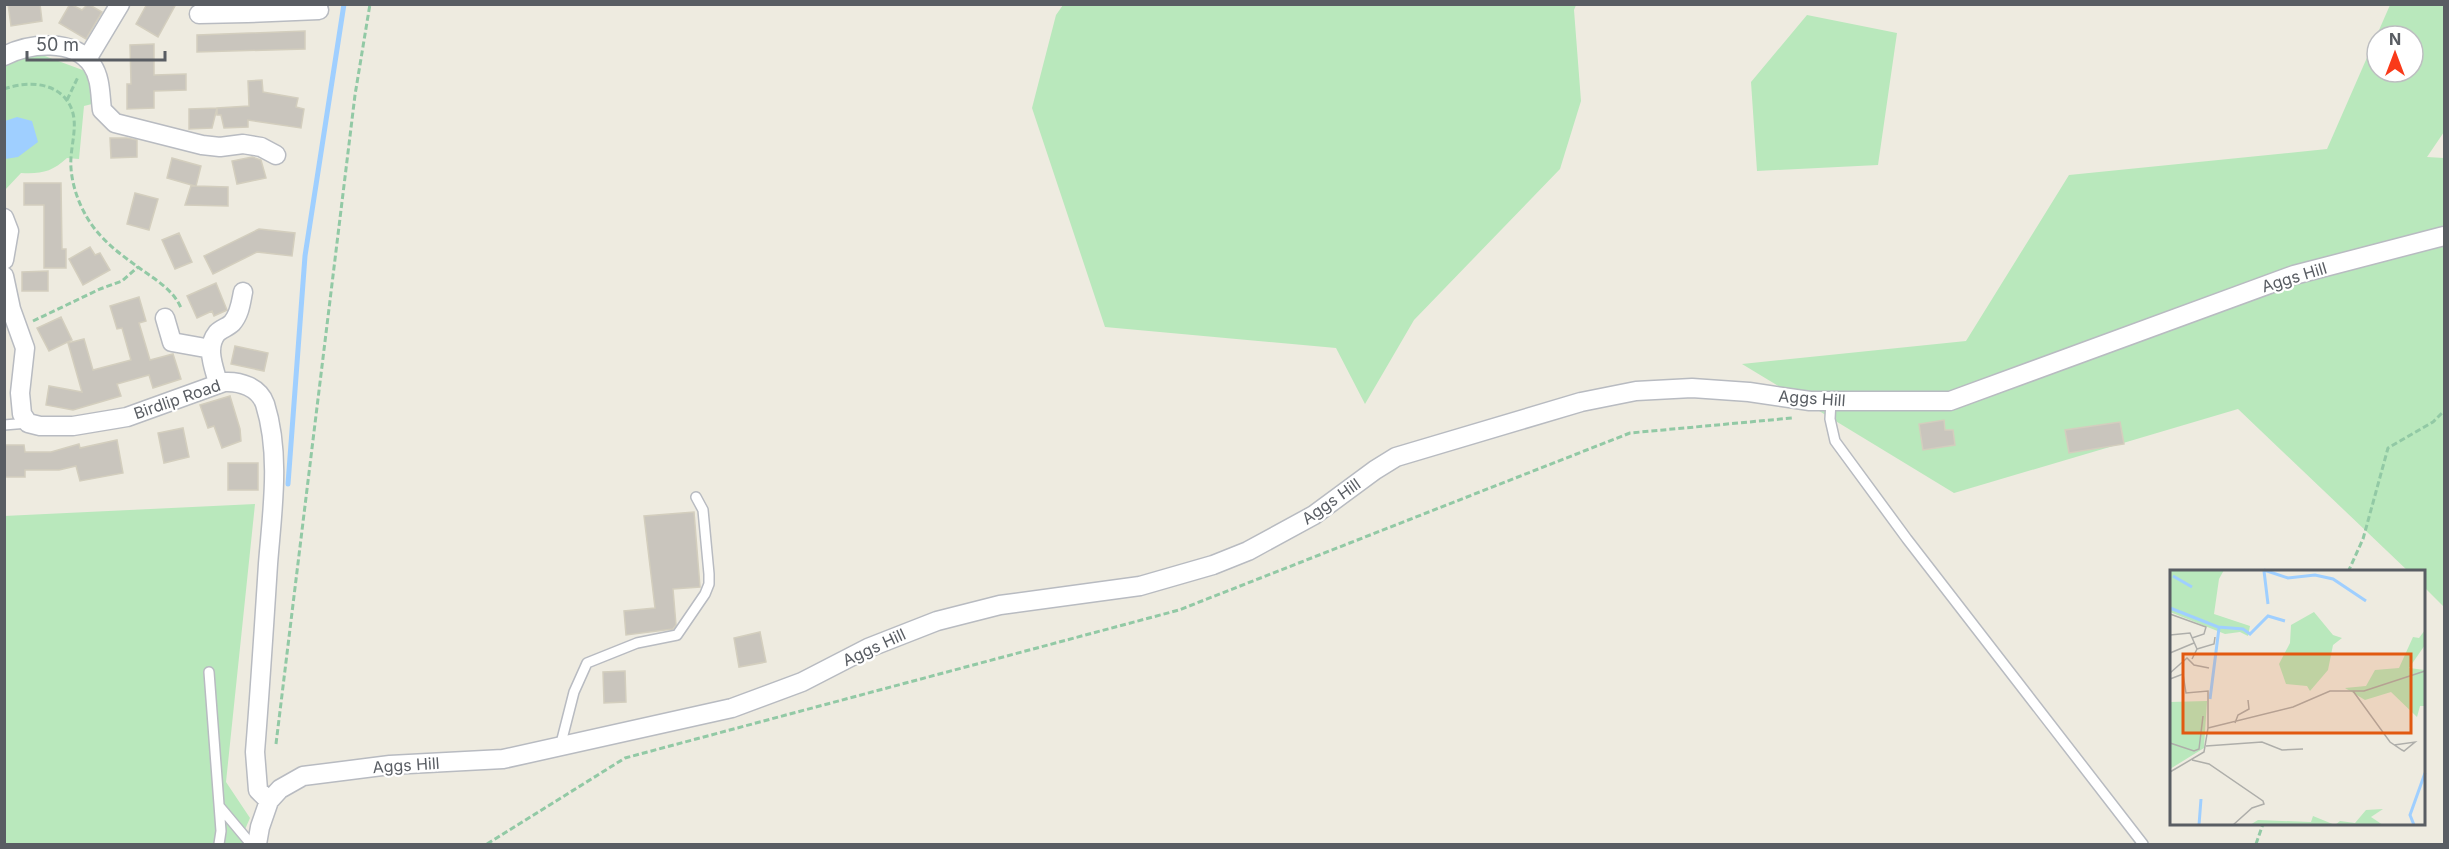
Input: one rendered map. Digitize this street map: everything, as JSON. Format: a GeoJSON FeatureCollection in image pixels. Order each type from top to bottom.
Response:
{"type":"FeatureCollection","features":[{"type":"Feature","properties":{"kind":"street"},"geometry":{"type":"LineString","coordinates":[[87,59],[120,4]]}},
{"type":"Feature","properties":{"kind":"street"},"geometry":{"type":"LineString","coordinates":[[199,14],[246,9],[319,10]]}},
{"type":"Feature","properties":{"kind":"street"},"geometry":{"type":"LineString","coordinates":[[4,56],[24,48],[45,45],[67,49],[87,59],[99,79],[102,111],[115,123],[202,145],[220,147],[243,144],[261,147],[276,155]]}},
{"type":"Feature","properties":{"kind":"street"},"geometry":{"type":"LineString","coordinates":[[4,218],[9,231],[4,260]]}},
{"type":"Feature","properties":{"kind":"street","name":"Aggs Hill"},"geometry":{"type":"LineString","coordinates":[[263,795],[280,789],[303,776],[390,765],[503,759],[732,708],[802,682],[902,633],[968,612],[1032,600],[1131,588],[1213,565],[1248,551],[1306,520],[1396,457],[1581,402],[1636,391],[1692,388],[1730,390],[1810,401],[1950,401],[2294,275],[2445,236]]}},
{"type":"Feature","properties":{"kind":"street"},"geometry":{"type":"LineString","coordinates":[[4,276],[7,295],[25,348],[20,393],[22,414],[28,423]]}},
{"type":"Feature","properties":{"kind":"street"},"geometry":{"type":"LineString","coordinates":[[218,383],[211,349],[219,331],[233,322],[237,315],[243,292]]}},
{"type":"Feature","properties":{"kind":"street"},"geometry":{"type":"LineString","coordinates":[[165,318],[172,342],[211,349]]}},
{"type":"Feature","properties":{"kind":"street","name":"Birdlip Road"},"geometry":{"type":"LineString","coordinates":[[28,423],[40,426],[73,426],[127,417],[152,410],[218,383],[239,382],[260,396],[264,403],[274,455],[255,752],[263,795]]}},
{"type":"Feature","properties":{"kind":"street"},"geometry":{"type":"LineString","coordinates":[[257,844],[263,795]]}},
{"type":"Feature","properties":{"kind":"lane"},"geometry":{"type":"LineString","coordinates":[[1831,401],[1830,419],[1836,441],[1907,539],[2143,844]]}},
{"type":"Feature","properties":{"kind":"lane"},"geometry":{"type":"LineString","coordinates":[[4,424],[28,423]]}},
{"type":"Feature","properties":{"kind":"lane"},"geometry":{"type":"LineString","coordinates":[[560,747],[574,692],[587,663],[637,643],[676,635],[705,594],[709,584],[709,574],[703,510],[696,497]]}},
{"type":"Feature","properties":{"kind":"lane"},"geometry":{"type":"LineString","coordinates":[[209,672],[221,831],[219,844]]}},
{"type":"Feature","properties":{"kind":"lane"},"geometry":{"type":"LineString","coordinates":[[219,807],[251,844]]}},
{"type":"Feature","properties":{"kind":"path"},"geometry":{"type":"LineString","coordinates":[[275,752],[355,95],[370,4]]}},
{"type":"Feature","properties":{"kind":"path"},"geometry":{"type":"LineString","coordinates":[[66,100],[87,59]]}},
{"type":"Feature","properties":{"kind":"path"},"geometry":{"type":"LineString","coordinates":[[5,88],[38,84],[58,91],[66,100],[75,120],[70,167],[79,202],[97,233],[168,288],[182,310]]}},
{"type":"Feature","properties":{"kind":"path"},"geometry":{"type":"LineString","coordinates":[[18,328],[122,281],[138,267]]}},
{"type":"Feature","properties":{"kind":"path"},"geometry":{"type":"LineString","coordinates":[[487,844],[625,758],[1179,610],[1630,433],[1802,417],[1810,401]]}},
{"type":"Feature","properties":{"kind":"path"},"geometry":{"type":"LineString","coordinates":[[2349,570],[2363,539],[2388,448],[2433,422],[2445,411]]}},
{"type":"Feature","properties":{"kind":"path"},"geometry":{"type":"LineString","coordinates":[[2256,844],[2263,825]]}},
{"type":"Feature","properties":{"kind":"green space"},"geometry":{"type":"Polygon","coordinates":[[[1063,5],[1576,5],[1574,10],[1581,101],[1560,169],[1414,320],[1365,404],[1336,348],[1105,327],[1032,108],[1056,15],[1063,5]]]}},
{"type":"Feature","properties":{"kind":"green space"},"geometry":{"type":"Polygon","coordinates":[[[2390,5],[2444,5],[2444,132],[2427,157],[2444,158],[2444,607],[2425,588],[2425,570],[2407,570],[2238,409],[1954,493],[1742,364],[1966,341],[2069,175],[2327,149],[2365,62],[2365,84],[2425,84],[2425,24],[2382,24],[2390,5]]]}},
{"type":"Feature","properties":{"kind":"green space"},"geometry":{"type":"Polygon","coordinates":[[[1807,15],[1897,33],[1878,165],[1757,171],[1751,82],[1807,15]]]}},
{"type":"Feature","properties":{"kind":"green space"},"geometry":{"type":"Polygon","coordinates":[[[42,55],[88,72],[94,89],[92,104],[84,106],[79,159],[67,158],[46,171],[21,173],[5,190],[5,65],[16,59],[42,55]]]}},
{"type":"Feature","properties":{"kind":"green space"},"geometry":{"type":"Polygon","coordinates":[[[255,504],[226,782],[250,818],[243,834],[237,835],[244,844],[5,844],[4,516],[255,504]]]}},
{"type":"Feature","properties":{"kind":"water"},"geometry":{"type":"Polygon","coordinates":[[[17,117],[32,121],[38,142],[18,157],[5,159],[5,121],[17,117]]]}},
{"type":"Feature","properties":{"kind":"building"},"geometry":{"type":"Polygon","coordinates":[[[8,4],[40,4],[42,21],[11,26],[8,4]]]}},
{"type":"Feature","properties":{"kind":"building"},"geometry":{"type":"Polygon","coordinates":[[[70,4],[82,10],[88,4],[102,12],[86,39],[59,23],[70,4]]]}},
{"type":"Feature","properties":{"kind":"building"},"geometry":{"type":"Polygon","coordinates":[[[147,4],[176,4],[158,37],[136,24],[147,4]]]}},
{"type":"Feature","properties":{"kind":"building"},"geometry":{"type":"Polygon","coordinates":[[[305,31],[305,49],[197,52],[197,35],[305,31]]]}},
{"type":"Feature","properties":{"kind":"building"},"geometry":{"type":"Polygon","coordinates":[[[154,44],[154,75],[186,74],[186,90],[154,91],[154,108],[127,109],[127,84],[131,84],[130,45],[154,44]]]}},
{"type":"Feature","properties":{"kind":"building"},"geometry":{"type":"Polygon","coordinates":[[[262,80],[263,92],[298,98],[296,107],[304,109],[301,128],[248,120],[248,127],[224,128],[221,115],[217,115],[217,108],[249,106],[248,81],[262,80]]]}},
{"type":"Feature","properties":{"kind":"building"},"geometry":{"type":"Polygon","coordinates":[[[217,108],[212,128],[189,129],[189,109],[217,108]]]}},
{"type":"Feature","properties":{"kind":"building"},"geometry":{"type":"Polygon","coordinates":[[[110,138],[137,140],[137,157],[111,158],[110,138]]]}},
{"type":"Feature","properties":{"kind":"building"},"geometry":{"type":"Polygon","coordinates":[[[252,157],[261,160],[266,178],[237,184],[232,161],[252,157]]]}},
{"type":"Feature","properties":{"kind":"building"},"geometry":{"type":"Polygon","coordinates":[[[172,158],[201,166],[196,186],[228,187],[228,206],[185,205],[191,186],[195,186],[167,178],[172,158]]]}},
{"type":"Feature","properties":{"kind":"building"},"geometry":{"type":"Polygon","coordinates":[[[24,183],[61,183],[62,249],[66,249],[66,268],[44,268],[44,205],[24,205],[24,183]]]}},
{"type":"Feature","properties":{"kind":"building"},"geometry":{"type":"Polygon","coordinates":[[[135,193],[158,199],[149,230],[127,224],[135,193]]]}},
{"type":"Feature","properties":{"kind":"building"},"geometry":{"type":"Polygon","coordinates":[[[259,229],[295,233],[292,256],[257,252],[213,274],[204,256],[259,229]]]}},
{"type":"Feature","properties":{"kind":"building"},"geometry":{"type":"Polygon","coordinates":[[[179,233],[192,262],[175,269],[162,240],[179,233]]]}},
{"type":"Feature","properties":{"kind":"building"},"geometry":{"type":"Polygon","coordinates":[[[90,247],[95,255],[100,253],[110,270],[83,285],[69,259],[90,247]]]}},
{"type":"Feature","properties":{"kind":"building"},"geometry":{"type":"Polygon","coordinates":[[[48,271],[48,291],[22,291],[22,272],[48,271]]]}},
{"type":"Feature","properties":{"kind":"building"},"geometry":{"type":"Polygon","coordinates":[[[216,283],[227,310],[214,316],[212,311],[197,318],[187,296],[216,283]]]}},
{"type":"Feature","properties":{"kind":"building"},"geometry":{"type":"Polygon","coordinates":[[[139,297],[146,321],[139,323],[150,360],[173,354],[181,379],[153,388],[149,375],[117,384],[121,396],[73,410],[46,405],[49,386],[82,392],[68,343],[84,339],[93,370],[131,360],[122,328],[117,329],[110,306],[139,297]]]}},
{"type":"Feature","properties":{"kind":"building"},"geometry":{"type":"Polygon","coordinates":[[[61,317],[72,340],[49,351],[37,328],[61,317]]]}},
{"type":"Feature","properties":{"kind":"building"},"geometry":{"type":"Polygon","coordinates":[[[235,346],[268,353],[264,371],[231,364],[235,346]]]}},
{"type":"Feature","properties":{"kind":"building"},"geometry":{"type":"Polygon","coordinates":[[[230,396],[240,429],[241,441],[222,448],[214,426],[208,428],[200,405],[230,396]]]}},
{"type":"Feature","properties":{"kind":"building"},"geometry":{"type":"Polygon","coordinates":[[[1944,420],[1945,430],[1953,430],[1955,445],[1923,450],[1919,424],[1944,420]]]}},
{"type":"Feature","properties":{"kind":"building"},"geometry":{"type":"Polygon","coordinates":[[[2120,422],[2124,444],[2069,453],[2065,430],[2120,422]]]}},
{"type":"Feature","properties":{"kind":"building"},"geometry":{"type":"Polygon","coordinates":[[[183,428],[189,457],[164,463],[158,433],[183,428]]]}},
{"type":"Feature","properties":{"kind":"building"},"geometry":{"type":"Polygon","coordinates":[[[117,440],[123,473],[80,481],[76,466],[59,470],[25,470],[25,477],[4,477],[4,445],[24,445],[25,452],[51,452],[79,444],[80,448],[117,440]]]}},
{"type":"Feature","properties":{"kind":"building"},"geometry":{"type":"Polygon","coordinates":[[[228,463],[258,463],[258,490],[228,490],[228,463]]]}},
{"type":"Feature","properties":{"kind":"building"},"geometry":{"type":"Polygon","coordinates":[[[694,512],[700,587],[673,589],[676,625],[673,629],[626,635],[624,611],[655,608],[644,516],[694,512]]]}},
{"type":"Feature","properties":{"kind":"building"},"geometry":{"type":"Polygon","coordinates":[[[760,632],[766,662],[739,667],[734,638],[760,632]]]}},
{"type":"Feature","properties":{"kind":"building"},"geometry":{"type":"Polygon","coordinates":[[[625,671],[626,702],[604,703],[603,672],[625,671]]]}},
{"type":"Feature","properties":{"kind":"waterway"},"geometry":{"type":"LineString","coordinates":[[288,484],[305,256],[344,4]]}}]}
